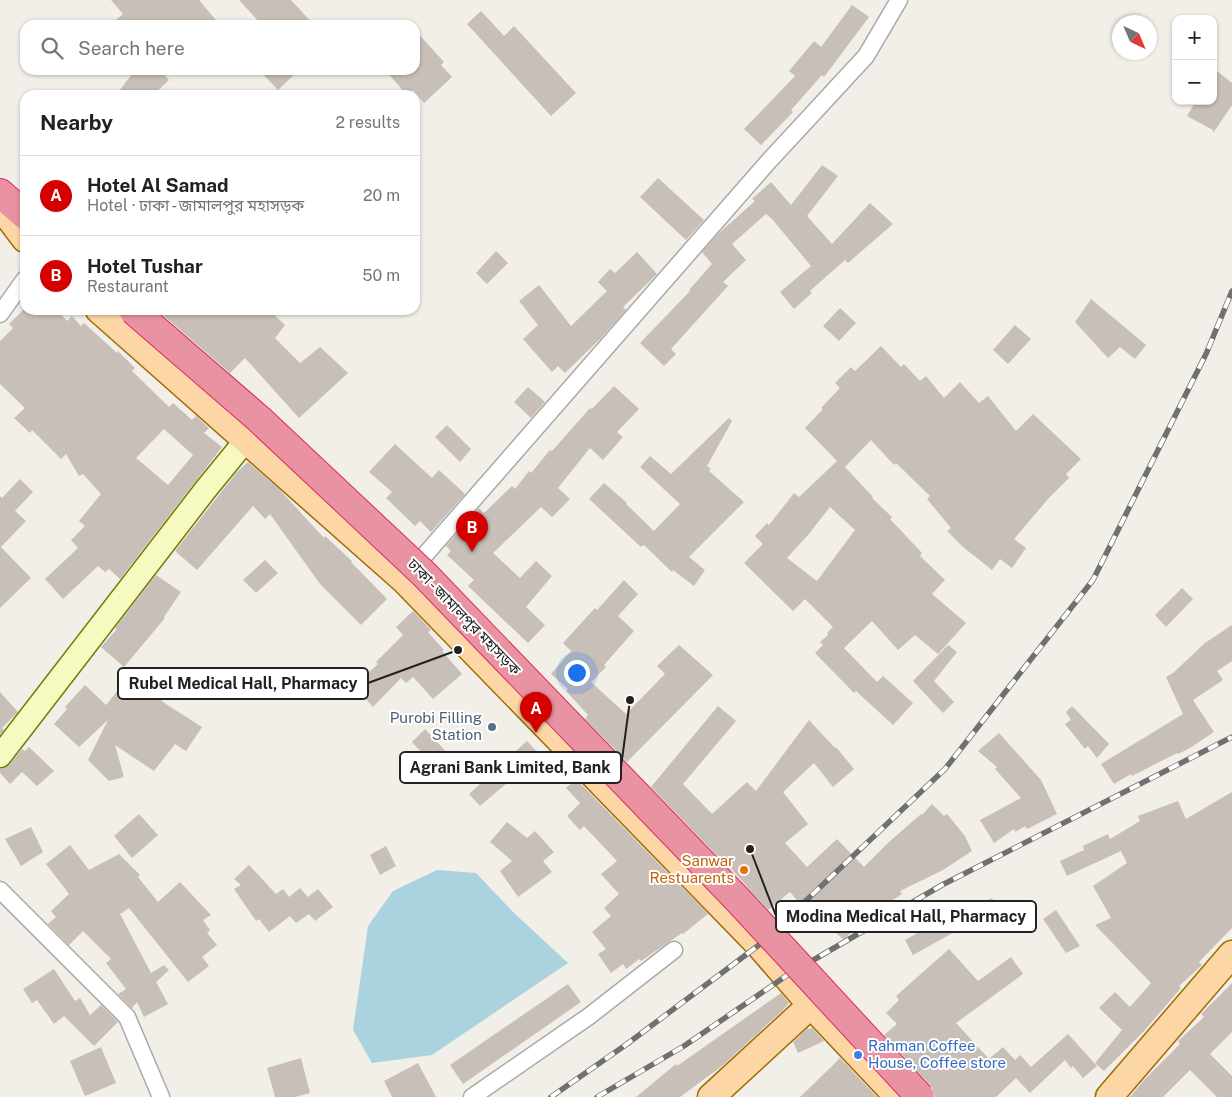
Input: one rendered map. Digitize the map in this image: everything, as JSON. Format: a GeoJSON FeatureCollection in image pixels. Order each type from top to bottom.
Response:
{"type":"FeatureCollection","features":[{"type":"Feature","properties":{"kind":"highway"},"geometry":{"type":"LineString","coordinates":[[0,193],[20,211]]}},
{"type":"Feature","properties":{"kind":"highway","name":"ঢাকা - জামালপুর মহাসড়ক"},"geometry":{"type":"LineString","coordinates":[[139,315],[259,419],[424,574],[739,901],[920,1097]]}},
{"type":"Feature","properties":{"kind":"main road"},"geometry":{"type":"LineString","coordinates":[[0,206],[20,232]]}},
{"type":"Feature","properties":{"kind":"main road"},"geometry":{"type":"LineString","coordinates":[[105,315],[404,580],[759,945],[811,1005],[898,1097]]}},
{"type":"Feature","properties":{"kind":"main road"},"geometry":{"type":"LineString","coordinates":[[0,756],[246,440]]}},
{"type":"Feature","properties":{"kind":"main road"},"geometry":{"type":"LineString","coordinates":[[1109,1097],[1232,954]]}},
{"type":"Feature","properties":{"kind":"main road"},"geometry":{"type":"LineString","coordinates":[[711,1097],[811,1005]]}},
{"type":"Feature","properties":{"kind":"street"},"geometry":{"type":"LineString","coordinates":[[404,580],[768,162],[866,56],[899,0]]}},
{"type":"Feature","properties":{"kind":"street"},"geometry":{"type":"LineString","coordinates":[[0,314],[20,286]]}},
{"type":"Feature","properties":{"kind":"street"},"geometry":{"type":"LineString","coordinates":[[0,890],[127,1017],[161,1097]]}},
{"type":"Feature","properties":{"kind":"street"},"geometry":{"type":"LineString","coordinates":[[472,1097],[588,1017],[674,950]]}},
{"type":"Feature","properties":{"kind":"water"},"geometry":{"type":"Polygon","coordinates":[[[437,870],[476,873],[513,912],[568,963],[432,1055],[372,1063],[353,1030],[368,926],[393,891],[437,870]]]}},
{"type":"Feature","properties":{"kind":"building"},"geometry":{"type":"Polygon","coordinates":[[[111,0],[199,0],[216,20],[116,20],[123,14],[111,0]]]}},
{"type":"Feature","properties":{"kind":"building"},"geometry":{"type":"Polygon","coordinates":[[[239,0],[291,0],[309,20],[257,20],[239,0]]]}},
{"type":"Feature","properties":{"kind":"building"},"geometry":{"type":"Polygon","coordinates":[[[852,5],[869,17],[824,77],[822,75],[791,110],[793,112],[761,145],[744,129],[795,76],[789,71],[814,41],[821,47],[852,5]]]}},
{"type":"Feature","properties":{"kind":"building"},"geometry":{"type":"Polygon","coordinates":[[[481,11],[504,36],[514,26],[576,93],[551,116],[467,24],[481,11]]]}},
{"type":"Feature","properties":{"kind":"building"},"geometry":{"type":"Polygon","coordinates":[[[420,36],[444,62],[441,65],[452,77],[424,103],[420,98],[420,90],[403,90],[389,75],[420,75],[420,36]]]}},
{"type":"Feature","properties":{"kind":"building"},"geometry":{"type":"Polygon","coordinates":[[[1217,71],[1232,83],[1232,105],[1213,133],[1213,130],[1187,116],[1194,105],[1217,105],[1217,71]]]}},
{"type":"Feature","properties":{"kind":"building"},"geometry":{"type":"Polygon","coordinates":[[[131,75],[164,75],[169,80],[158,90],[120,90],[131,75]]]}},
{"type":"Feature","properties":{"kind":"building"},"geometry":{"type":"Polygon","coordinates":[[[264,75],[294,75],[278,90],[264,75]]]}},
{"type":"Feature","properties":{"kind":"building"},"geometry":{"type":"Polygon","coordinates":[[[822,165],[838,176],[807,216],[832,244],[870,203],[893,224],[848,263],[845,260],[810,291],[812,293],[794,309],[780,292],[811,266],[766,214],[732,244],[746,260],[723,282],[728,286],[671,349],[676,354],[664,366],[640,343],[690,291],[712,264],[702,252],[718,234],[755,201],[752,199],[771,182],[791,205],[822,165]]]}},
{"type":"Feature","properties":{"kind":"building"},"geometry":{"type":"Polygon","coordinates":[[[658,178],[704,220],[686,240],[640,197],[658,178]]]}},
{"type":"Feature","properties":{"kind":"building"},"geometry":{"type":"Polygon","coordinates":[[[496,251],[508,263],[487,284],[476,273],[496,251]]]}},
{"type":"Feature","properties":{"kind":"building"},"geometry":{"type":"Polygon","coordinates":[[[637,252],[657,274],[623,307],[626,310],[600,339],[565,373],[558,366],[552,372],[523,339],[538,325],[519,301],[539,285],[571,326],[607,291],[598,282],[610,269],[615,273],[637,252]]]}},
{"type":"Feature","properties":{"kind":"building"},"geometry":{"type":"Polygon","coordinates":[[[1091,299],[1146,345],[1135,359],[1120,347],[1108,358],[1075,322],[1091,299]]]}},
{"type":"Feature","properties":{"kind":"building"},"geometry":{"type":"Polygon","coordinates":[[[840,308],[856,323],[839,341],[823,326],[840,308]]]}},
{"type":"Feature","properties":{"kind":"building"},"geometry":{"type":"Polygon","coordinates":[[[20,313],[20,315],[62,315],[67,321],[72,316],[81,326],[84,323],[117,353],[118,351],[135,368],[132,371],[169,407],[173,403],[192,420],[196,416],[209,428],[204,433],[222,447],[120,579],[109,569],[105,572],[98,566],[63,599],[45,579],[78,548],[71,540],[85,526],[79,521],[101,494],[83,474],[79,476],[66,454],[61,459],[32,430],[30,433],[14,418],[25,408],[0,384],[0,341],[13,328],[9,324],[20,313]],[[164,429],[136,458],[168,485],[193,455],[164,429]]]}},
{"type":"Feature","properties":{"kind":"building"},"geometry":{"type":"Polygon","coordinates":[[[163,315],[274,315],[285,325],[275,338],[300,363],[320,347],[348,373],[299,418],[245,358],[230,373],[163,315]]]}},
{"type":"Feature","properties":{"kind":"building"},"geometry":{"type":"Polygon","coordinates":[[[1015,325],[1031,339],[1008,364],[993,350],[1015,325]]]}},
{"type":"Feature","properties":{"kind":"building"},"geometry":{"type":"Polygon","coordinates":[[[881,346],[901,367],[904,364],[920,381],[926,376],[944,398],[960,382],[979,403],[988,396],[1016,431],[1033,414],[1081,459],[1066,474],[1069,478],[1048,499],[1014,539],[1026,548],[1012,568],[1000,559],[992,570],[963,547],[947,531],[951,528],[927,499],[930,496],[896,463],[894,465],[871,440],[845,467],[872,498],[892,517],[890,519],[922,553],[920,556],[945,580],[932,594],[966,623],[938,654],[915,635],[898,650],[872,621],[844,648],[877,682],[883,676],[913,703],[893,725],[856,691],[854,693],[815,653],[823,645],[820,642],[833,627],[805,599],[793,611],[744,563],[763,544],[755,536],[767,523],[769,525],[794,493],[799,497],[837,461],[805,428],[840,388],[835,383],[851,367],[855,371],[881,346]],[[830,507],[787,558],[817,581],[855,530],[830,507]]]}},
{"type":"Feature","properties":{"kind":"building"},"geometry":{"type":"Polygon","coordinates":[[[614,386],[639,409],[617,432],[623,437],[603,460],[590,448],[558,488],[570,499],[552,517],[541,507],[493,553],[520,578],[536,561],[552,576],[526,607],[545,625],[528,643],[468,586],[474,580],[447,555],[451,551],[446,546],[479,508],[484,513],[512,486],[515,489],[529,471],[531,473],[590,408],[592,409],[614,386]]]}},
{"type":"Feature","properties":{"kind":"building"},"geometry":{"type":"Polygon","coordinates":[[[528,387],[545,402],[531,418],[514,402],[528,387]]]}},
{"type":"Feature","properties":{"kind":"building"},"geometry":{"type":"Polygon","coordinates":[[[729,418],[732,421],[707,466],[711,469],[709,471],[744,502],[689,557],[705,570],[694,586],[673,570],[672,572],[644,545],[641,547],[589,499],[604,483],[627,503],[654,531],[680,504],[640,467],[650,456],[671,474],[729,418]]]}},
{"type":"Feature","properties":{"kind":"building"},"geometry":{"type":"Polygon","coordinates":[[[447,425],[471,449],[460,462],[435,437],[447,425]]]}},
{"type":"Feature","properties":{"kind":"building"},"geometry":{"type":"Polygon","coordinates":[[[395,444],[432,478],[439,470],[465,494],[431,532],[420,521],[415,526],[386,498],[392,492],[369,472],[395,444]]]}},
{"type":"Feature","properties":{"kind":"building"},"geometry":{"type":"Polygon","coordinates":[[[248,462],[279,489],[324,538],[325,536],[352,561],[387,599],[361,625],[320,584],[270,514],[265,519],[253,506],[197,570],[175,551],[237,472],[248,462]]]}},
{"type":"Feature","properties":{"kind":"building"},"geometry":{"type":"Polygon","coordinates":[[[20,479],[33,492],[15,511],[26,521],[1,547],[31,578],[0,608],[0,496],[2,498],[20,479]]]}},
{"type":"Feature","properties":{"kind":"building"},"geometry":{"type":"Polygon","coordinates":[[[265,560],[278,573],[256,593],[243,580],[265,560]]]}},
{"type":"Feature","properties":{"kind":"building"},"geometry":{"type":"Polygon","coordinates":[[[156,575],[181,592],[165,618],[124,667],[101,647],[117,629],[115,628],[156,575]]]}},
{"type":"Feature","properties":{"kind":"building"},"geometry":{"type":"Polygon","coordinates":[[[624,580],[638,594],[618,616],[634,631],[604,665],[606,667],[591,682],[626,714],[665,674],[657,666],[679,645],[713,675],[627,762],[585,719],[588,715],[566,691],[568,689],[551,674],[571,651],[563,643],[624,580]]]}},
{"type":"Feature","properties":{"kind":"building"},"geometry":{"type":"Polygon","coordinates":[[[1182,588],[1193,599],[1166,627],[1155,615],[1182,588]]]}},
{"type":"Feature","properties":{"kind":"building"},"geometry":{"type":"Polygon","coordinates":[[[413,611],[431,630],[428,632],[462,674],[433,699],[413,677],[406,683],[401,678],[373,707],[354,685],[378,664],[376,662],[403,635],[396,627],[413,611]]]}},
{"type":"Feature","properties":{"kind":"building"},"geometry":{"type":"Polygon","coordinates":[[[1232,625],[1232,661],[1217,671],[1223,680],[1193,700],[1214,732],[1190,748],[1132,776],[1131,774],[1114,784],[1101,764],[1183,714],[1166,677],[1173,673],[1205,643],[1232,625]]]}},
{"type":"Feature","properties":{"kind":"building"},"geometry":{"type":"Polygon","coordinates":[[[948,645],[957,652],[934,681],[954,702],[943,713],[913,681],[948,645]]]}},
{"type":"Feature","properties":{"kind":"building"},"geometry":{"type":"Polygon","coordinates":[[[130,675],[166,704],[202,727],[186,751],[175,744],[154,771],[115,745],[124,777],[109,781],[88,760],[108,720],[79,747],[54,724],[67,709],[65,707],[85,685],[106,705],[130,675]]]}},
{"type":"Feature","properties":{"kind":"building"},"geometry":{"type":"Polygon","coordinates":[[[0,692],[18,712],[2,728],[4,730],[0,735],[0,692]]]}},
{"type":"Feature","properties":{"kind":"building"},"geometry":{"type":"Polygon","coordinates":[[[718,706],[736,721],[683,784],[712,814],[747,782],[756,791],[809,720],[836,747],[854,769],[833,787],[814,763],[783,792],[808,824],[785,843],[807,867],[837,839],[864,867],[932,804],[944,816],[947,814],[965,836],[972,851],[943,870],[900,891],[902,894],[854,929],[844,940],[826,924],[821,928],[790,892],[768,910],[726,863],[651,787],[718,706]]]}},
{"type":"Feature","properties":{"kind":"building"},"geometry":{"type":"Polygon","coordinates":[[[1072,706],[1109,744],[1097,758],[1088,746],[1085,749],[1065,724],[1071,720],[1066,712],[1072,706]]]}},
{"type":"Feature","properties":{"kind":"building"},"geometry":{"type":"Polygon","coordinates":[[[425,729],[450,756],[437,769],[412,742],[425,729]]]}},
{"type":"Feature","properties":{"kind":"building"},"geometry":{"type":"Polygon","coordinates":[[[999,733],[1041,780],[1057,814],[1027,829],[1025,826],[1015,832],[1014,829],[994,843],[980,820],[1021,798],[995,769],[997,767],[978,751],[999,733]]]}},
{"type":"Feature","properties":{"kind":"building"},"geometry":{"type":"Polygon","coordinates":[[[527,741],[540,755],[480,806],[469,794],[527,741]]]}},
{"type":"Feature","properties":{"kind":"building"},"geometry":{"type":"Polygon","coordinates":[[[29,747],[54,771],[37,786],[22,772],[10,784],[0,773],[0,769],[10,764],[22,749],[25,751],[29,747]]]}},
{"type":"Feature","properties":{"kind":"building"},"geometry":{"type":"Polygon","coordinates":[[[576,779],[708,914],[683,934],[641,961],[639,959],[626,969],[623,964],[611,973],[598,954],[606,949],[592,932],[611,916],[604,908],[619,894],[601,874],[617,861],[584,826],[580,830],[567,816],[580,803],[566,788],[576,779]]]}},
{"type":"Feature","properties":{"kind":"building"},"geometry":{"type":"Polygon","coordinates":[[[1232,792],[1232,928],[1199,962],[1202,965],[1179,986],[1181,988],[1144,1031],[1104,1071],[1095,1063],[1122,1030],[1099,1008],[1115,992],[1130,1007],[1151,983],[1095,925],[1111,918],[1093,886],[1127,863],[1121,851],[1067,876],[1060,861],[1084,850],[1083,846],[1108,834],[1110,839],[1140,821],[1138,816],[1178,801],[1186,819],[1232,792]]]}},
{"type":"Feature","properties":{"kind":"building"},"geometry":{"type":"Polygon","coordinates":[[[139,814],[158,835],[132,858],[114,836],[139,814]]]}},
{"type":"Feature","properties":{"kind":"building"},"geometry":{"type":"Polygon","coordinates":[[[507,822],[527,838],[535,831],[554,852],[543,861],[552,872],[518,897],[500,871],[512,861],[490,842],[507,822]]]}},
{"type":"Feature","properties":{"kind":"building"},"geometry":{"type":"Polygon","coordinates":[[[31,827],[43,852],[21,866],[5,839],[31,827]]]}},
{"type":"Feature","properties":{"kind":"building"},"geometry":{"type":"Polygon","coordinates":[[[70,845],[89,870],[119,854],[140,875],[138,877],[158,902],[180,882],[211,915],[203,920],[210,930],[207,933],[217,945],[202,957],[209,966],[188,982],[129,908],[120,914],[151,973],[164,965],[169,970],[156,982],[168,1004],[144,1017],[137,1002],[132,1008],[118,994],[126,989],[106,963],[111,959],[83,931],[69,945],[48,924],[56,917],[51,911],[69,894],[46,864],[70,845]]]}},
{"type":"Feature","properties":{"kind":"building"},"geometry":{"type":"Polygon","coordinates":[[[386,846],[396,866],[380,875],[370,855],[386,846]]]}},
{"type":"Feature","properties":{"kind":"building"},"geometry":{"type":"Polygon","coordinates":[[[249,865],[276,894],[283,889],[289,897],[300,888],[308,897],[318,889],[333,907],[315,921],[309,914],[296,923],[290,916],[269,932],[259,919],[256,921],[234,889],[241,885],[234,879],[249,865]]]}},
{"type":"Feature","properties":{"kind":"building"},"geometry":{"type":"Polygon","coordinates":[[[992,898],[1001,918],[969,932],[965,926],[913,955],[905,940],[928,927],[927,925],[950,913],[952,915],[992,898]]]}},
{"type":"Feature","properties":{"kind":"building"},"geometry":{"type":"Polygon","coordinates":[[[1056,910],[1080,946],[1066,953],[1043,919],[1056,910]]]}},
{"type":"Feature","properties":{"kind":"building"},"geometry":{"type":"Polygon","coordinates":[[[949,949],[978,981],[1011,957],[1023,974],[956,1023],[989,1059],[1003,1047],[1015,1060],[1020,1055],[1031,1067],[1068,1034],[1097,1066],[1083,1078],[1065,1060],[1030,1093],[1016,1078],[996,1097],[935,1097],[931,1086],[884,1035],[897,1024],[886,1013],[899,1000],[896,996],[949,949]]]}},
{"type":"Feature","properties":{"kind":"building"},"geometry":{"type":"Polygon","coordinates":[[[54,969],[75,1001],[80,998],[90,1015],[101,1005],[118,1022],[94,1046],[64,1016],[54,1024],[37,1000],[32,1003],[23,989],[54,969]]]}},
{"type":"Feature","properties":{"kind":"building"},"geometry":{"type":"Polygon","coordinates":[[[1232,983],[1232,1032],[1210,1054],[1232,1076],[1232,1097],[1217,1097],[1190,1070],[1163,1097],[1130,1097],[1180,1044],[1178,1041],[1204,1017],[1201,1014],[1232,983]]]}},
{"type":"Feature","properties":{"kind":"building"},"geometry":{"type":"Polygon","coordinates":[[[568,984],[581,1002],[463,1084],[450,1065],[568,984]]]}},
{"type":"Feature","properties":{"kind":"building"},"geometry":{"type":"Polygon","coordinates":[[[781,993],[789,1003],[783,1010],[722,1066],[680,1097],[636,1097],[676,1064],[677,1066],[781,993]]]}},
{"type":"Feature","properties":{"kind":"building"},"geometry":{"type":"Polygon","coordinates":[[[808,1028],[812,1028],[824,1041],[798,1053],[793,1042],[808,1028]]]}},
{"type":"Feature","properties":{"kind":"building"},"geometry":{"type":"Polygon","coordinates":[[[101,1047],[116,1083],[85,1096],[70,1061],[101,1047]]]}},
{"type":"Feature","properties":{"kind":"building"},"geometry":{"type":"Polygon","coordinates":[[[301,1058],[310,1093],[295,1097],[275,1097],[267,1068],[301,1058]]]}},
{"type":"Feature","properties":{"kind":"building"},"geometry":{"type":"Polygon","coordinates":[[[840,1058],[877,1097],[800,1097],[828,1070],[840,1058]]]}},
{"type":"Feature","properties":{"kind":"building"},"geometry":{"type":"Polygon","coordinates":[[[418,1063],[436,1097],[392,1097],[384,1081],[418,1063]]]}},
{"type":"Feature","properties":{"kind":"railway"},"geometry":{"type":"LineString","coordinates":[[551,1097],[627,1044],[759,945],[945,769],[1093,580],[1206,354],[1232,291]]}},
{"type":"Feature","properties":{"kind":"railway"},"geometry":{"type":"LineString","coordinates":[[597,1097],[684,1046],[786,976],[942,885],[1232,737]]}},
{"type":"Feature","properties":{"kind":"place","name":"Hotel Tushar"},"geometry":{"type":"Point","coordinates":[472,552]}},
{"type":"Feature","properties":{"kind":"place","name":"Rubel Medical Hall, Pharmacy"},"geometry":{"type":"Point","coordinates":[458,650]}},
{"type":"Feature","properties":{"kind":"place","name":"Agrani Bank Limited, Bank"},"geometry":{"type":"Point","coordinates":[630,700]}},
{"type":"Feature","properties":{"kind":"place","name":"Purobi Filling Station"},"geometry":{"type":"Point","coordinates":[492,727]}},
{"type":"Feature","properties":{"kind":"place","name":"Hotel Al Samad"},"geometry":{"type":"Point","coordinates":[536,733]}},
{"type":"Feature","properties":{"kind":"place","name":"Modina Medical Hall, Pharmacy"},"geometry":{"type":"Point","coordinates":[750,849]}},
{"type":"Feature","properties":{"kind":"place","name":"Sanwar Restuarents"},"geometry":{"type":"Point","coordinates":[744,870]}},
{"type":"Feature","properties":{"kind":"place","name":"Rahman Coffee House, Coffee store"},"geometry":{"type":"Point","coordinates":[858,1055]}}]}
